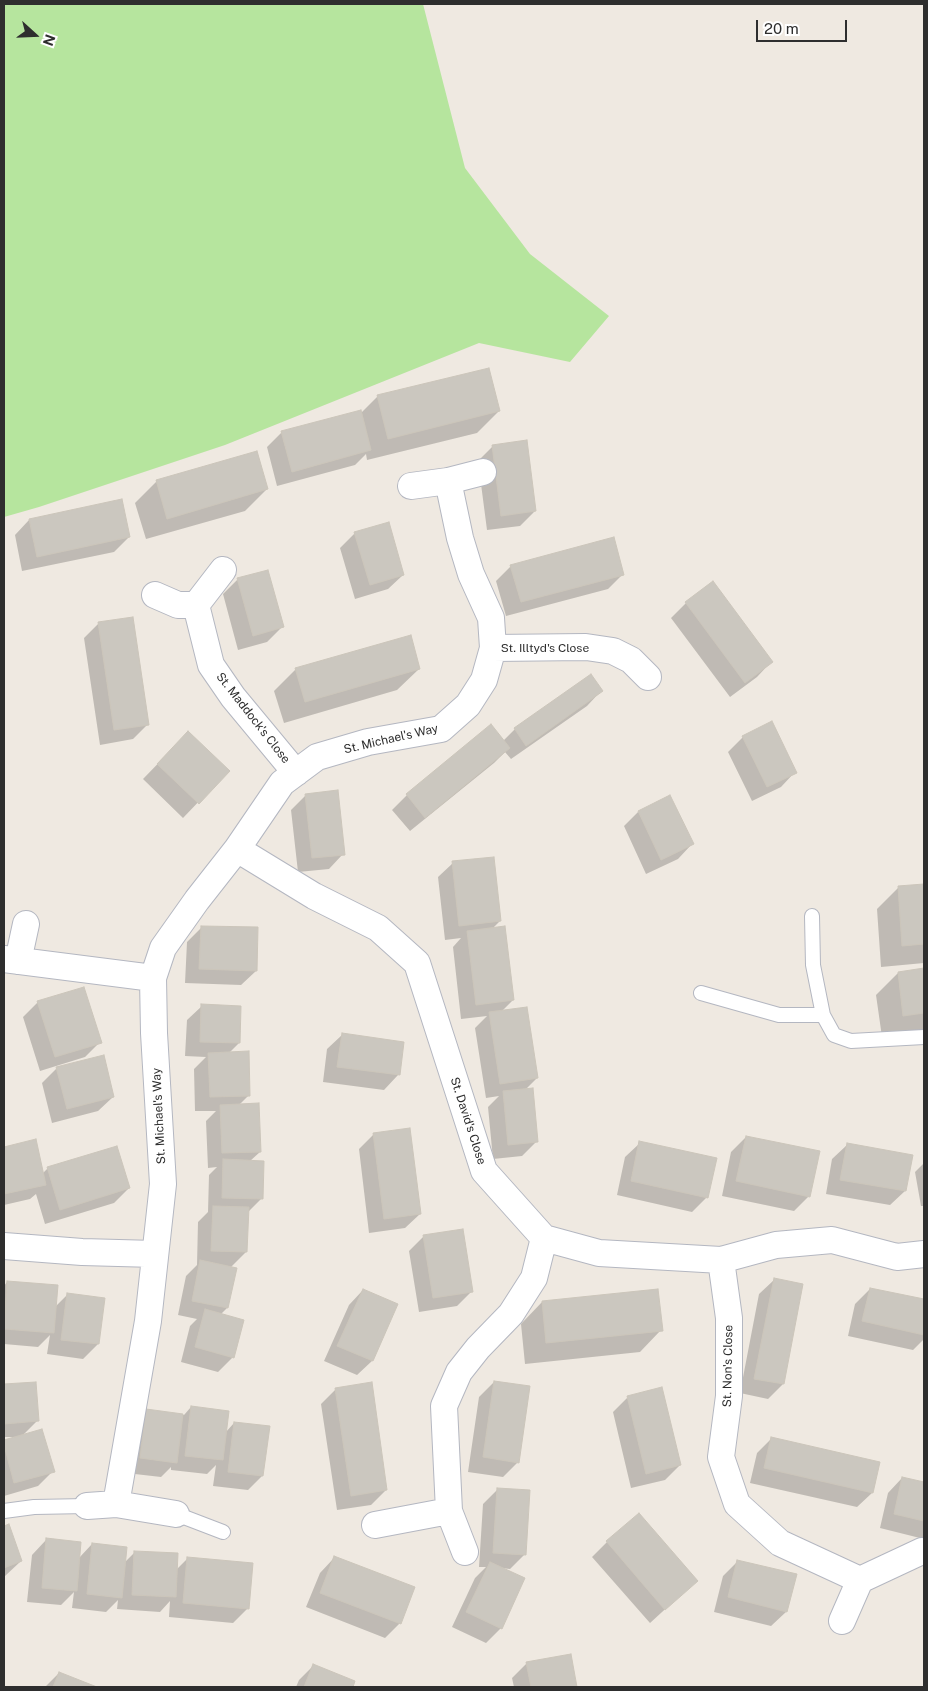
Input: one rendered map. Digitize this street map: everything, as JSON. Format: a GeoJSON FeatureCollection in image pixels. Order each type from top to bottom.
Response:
{"type":"FeatureCollection","features":[{"type":"Feature","properties":{"kind":"street"},"geometry":{"type":"LineString","coordinates":[[411,486],[448,481],[483,472]]}},
{"type":"Feature","properties":{"kind":"street","name":"St. Michael's Way"},"geometry":{"type":"LineString","coordinates":[[116,1504],[148,1321],[163,1184],[154,1033],[153,978],[163,948],[197,900],[237,849],[282,783],[317,757],[368,742],[441,730],[468,705],[484,680],[493,648],[491,618],[471,574],[460,538],[448,481]]}},
{"type":"Feature","properties":{"kind":"street"},"geometry":{"type":"LineString","coordinates":[[155,595],[178,605],[196,605],[223,570]]}},
{"type":"Feature","properties":{"kind":"street","name":"St. Maddock's Close"},"geometry":{"type":"LineString","coordinates":[[196,605],[211,665],[233,697],[296,773]]}},
{"type":"Feature","properties":{"kind":"street","name":"St. Illtyd's Close"},"geometry":{"type":"LineString","coordinates":[[493,648],[586,647],[613,651],[631,660],[648,677]]}},
{"type":"Feature","properties":{"kind":"street","name":"St. David's Close"},"geometry":{"type":"LineString","coordinates":[[237,849],[314,896],[378,928],[417,963],[484,1170],[544,1238]]}},
{"type":"Feature","properties":{"kind":"street"},"geometry":{"type":"LineString","coordinates":[[26,924],[11,960],[153,978]]}},
{"type":"Feature","properties":{"kind":"street"},"geometry":{"type":"LineString","coordinates":[[465,1552],[449,1511],[444,1406],[459,1372],[478,1348],[511,1314],[534,1278],[544,1238],[599,1253],[721,1260],[776,1245],[832,1240],[897,1257],[924,1254]]}},
{"type":"Feature","properties":{"kind":"street"},"geometry":{"type":"LineString","coordinates":[[4,1246],[82,1252],[155,1254]]}},
{"type":"Feature","properties":{"kind":"street","name":"St. Non's Close"},"geometry":{"type":"LineString","coordinates":[[721,1260],[729,1318],[730,1396],[721,1458],[737,1504],[780,1543],[860,1580]]}},
{"type":"Feature","properties":{"kind":"street"},"geometry":{"type":"LineString","coordinates":[[87,1506],[116,1504],[176,1514]]}},
{"type":"Feature","properties":{"kind":"street"},"geometry":{"type":"LineString","coordinates":[[375,1525],[449,1511]]}},
{"type":"Feature","properties":{"kind":"street"},"geometry":{"type":"LineString","coordinates":[[842,1621],[860,1580],[922,1551]]}},
{"type":"Feature","properties":{"kind":"lane"},"geometry":{"type":"LineString","coordinates":[[812,916],[813,965],[822,1015],[834,1035],[851,1041],[924,1037]]}},
{"type":"Feature","properties":{"kind":"lane"},"geometry":{"type":"LineString","coordinates":[[701,993],[779,1015],[822,1015]]}},
{"type":"Feature","properties":{"kind":"lane"},"geometry":{"type":"LineString","coordinates":[[4,1511],[34,1507],[87,1506]]}},
{"type":"Feature","properties":{"kind":"lane"},"geometry":{"type":"LineString","coordinates":[[176,1514],[224,1532]]}},
{"type":"Feature","properties":{"kind":"green space"},"geometry":{"type":"Polygon","coordinates":[[[4,4],[423,4],[465,168],[530,254],[609,316],[570,362],[479,343],[225,445],[4,517],[4,4]]]}},
{"type":"Feature","properties":{"kind":"building"},"geometry":{"type":"Polygon","coordinates":[[[489,368],[500,411],[388,439],[377,395],[489,368]]]}},
{"type":"Feature","properties":{"kind":"building"},"geometry":{"type":"Polygon","coordinates":[[[361,410],[371,450],[292,472],[281,431],[361,410]]]}},
{"type":"Feature","properties":{"kind":"building"},"geometry":{"type":"Polygon","coordinates":[[[527,440],[536,511],[501,516],[492,445],[527,440]]]}},
{"type":"Feature","properties":{"kind":"building"},"geometry":{"type":"Polygon","coordinates":[[[257,451],[268,489],[167,519],[156,480],[257,451]]]}},
{"type":"Feature","properties":{"kind":"building"},"geometry":{"type":"Polygon","coordinates":[[[122,499],[130,537],[37,557],[29,519],[122,499]]]}},
{"type":"Feature","properties":{"kind":"building"},"geometry":{"type":"Polygon","coordinates":[[[389,522],[404,575],[370,585],[354,532],[389,522]]]}},
{"type":"Feature","properties":{"kind":"building"},"geometry":{"type":"Polygon","coordinates":[[[614,537],[624,575],[521,602],[510,565],[614,537]]]}},
{"type":"Feature","properties":{"kind":"building"},"geometry":{"type":"Polygon","coordinates":[[[268,570],[284,627],[253,636],[237,578],[268,570]]]}},
{"type":"Feature","properties":{"kind":"building"},"geometry":{"type":"Polygon","coordinates":[[[713,581],[773,662],[745,683],[685,602],[713,581]]]}},
{"type":"Feature","properties":{"kind":"building"},"geometry":{"type":"Polygon","coordinates":[[[133,617],[149,725],[114,730],[98,622],[133,617]]]}},
{"type":"Feature","properties":{"kind":"building"},"geometry":{"type":"Polygon","coordinates":[[[411,635],[420,669],[305,702],[295,668],[411,635]]]}},
{"type":"Feature","properties":{"kind":"building"},"geometry":{"type":"Polygon","coordinates":[[[591,674],[603,691],[526,746],[514,728],[591,674]]]}},
{"type":"Feature","properties":{"kind":"building"},"geometry":{"type":"Polygon","coordinates":[[[772,721],[797,773],[767,787],[742,736],[772,721]]]}},
{"type":"Feature","properties":{"kind":"building"},"geometry":{"type":"Polygon","coordinates":[[[491,724],[510,748],[425,818],[406,794],[491,724]]]}},
{"type":"Feature","properties":{"kind":"building"},"geometry":{"type":"Polygon","coordinates":[[[188,731],[230,771],[199,804],[157,764],[188,731]]]}},
{"type":"Feature","properties":{"kind":"building"},"geometry":{"type":"Polygon","coordinates":[[[338,790],[345,855],[312,858],[305,794],[338,790]]]}},
{"type":"Feature","properties":{"kind":"building"},"geometry":{"type":"Polygon","coordinates":[[[670,795],[694,844],[661,860],[638,811],[670,795]]]}},
{"type":"Feature","properties":{"kind":"building"},"geometry":{"type":"Polygon","coordinates":[[[494,857],[501,921],[459,926],[452,861],[494,857]]]}},
{"type":"Feature","properties":{"kind":"building"},"geometry":{"type":"Polygon","coordinates":[[[924,884],[924,944],[902,946],[898,886],[924,884]]]}},
{"type":"Feature","properties":{"kind":"building"},"geometry":{"type":"Polygon","coordinates":[[[201,926],[258,927],[257,971],[199,969],[201,926]]]}},
{"type":"Feature","properties":{"kind":"building"},"geometry":{"type":"Polygon","coordinates":[[[505,926],[514,1000],[476,1005],[467,931],[505,926]]]}},
{"type":"Feature","properties":{"kind":"building"},"geometry":{"type":"Polygon","coordinates":[[[924,968],[924,1013],[903,1016],[898,972],[924,968]]]}},
{"type":"Feature","properties":{"kind":"building"},"geometry":{"type":"Polygon","coordinates":[[[84,987],[102,1043],[55,1057],[37,1001],[84,987]]]}},
{"type":"Feature","properties":{"kind":"building"},"geometry":{"type":"Polygon","coordinates":[[[201,1004],[241,1006],[240,1043],[200,1042],[201,1004]]]}},
{"type":"Feature","properties":{"kind":"building"},"geometry":{"type":"Polygon","coordinates":[[[527,1007],[538,1078],[500,1084],[489,1012],[527,1007]]]}},
{"type":"Feature","properties":{"kind":"building"},"geometry":{"type":"Polygon","coordinates":[[[342,1033],[404,1042],[400,1075],[337,1067],[342,1033]]]}},
{"type":"Feature","properties":{"kind":"building"},"geometry":{"type":"Polygon","coordinates":[[[249,1051],[250,1096],[210,1097],[208,1053],[249,1051]]]}},
{"type":"Feature","properties":{"kind":"building"},"geometry":{"type":"Polygon","coordinates":[[[104,1055],[114,1097],[67,1109],[56,1067],[104,1055]]]}},
{"type":"Feature","properties":{"kind":"building"},"geometry":{"type":"Polygon","coordinates":[[[533,1088],[538,1142],[508,1145],[503,1091],[533,1088]]]}},
{"type":"Feature","properties":{"kind":"building"},"geometry":{"type":"Polygon","coordinates":[[[259,1103],[261,1152],[222,1153],[220,1105],[259,1103]]]}},
{"type":"Feature","properties":{"kind":"building"},"geometry":{"type":"Polygon","coordinates":[[[410,1128],[421,1214],[384,1219],[373,1133],[410,1128]]]}},
{"type":"Feature","properties":{"kind":"building"},"geometry":{"type":"Polygon","coordinates":[[[746,1136],[820,1151],[810,1197],[736,1181],[746,1136]]]}},
{"type":"Feature","properties":{"kind":"building"},"geometry":{"type":"Polygon","coordinates":[[[36,1139],[46,1185],[4,1194],[4,1147],[36,1139]]]}},
{"type":"Feature","properties":{"kind":"building"},"geometry":{"type":"Polygon","coordinates":[[[639,1141],[717,1158],[708,1198],[631,1181],[639,1141]]]}},
{"type":"Feature","properties":{"kind":"building"},"geometry":{"type":"Polygon","coordinates":[[[847,1143],[913,1155],[906,1191],[840,1180],[847,1143]]]}},
{"type":"Feature","properties":{"kind":"building"},"geometry":{"type":"Polygon","coordinates":[[[117,1146],[130,1188],[60,1210],[47,1167],[117,1146]]]}},
{"type":"Feature","properties":{"kind":"building"},"geometry":{"type":"Polygon","coordinates":[[[223,1159],[264,1161],[263,1199],[222,1198],[223,1159]]]}},
{"type":"Feature","properties":{"kind":"building"},"geometry":{"type":"Polygon","coordinates":[[[213,1206],[249,1207],[247,1252],[211,1251],[213,1206]]]}},
{"type":"Feature","properties":{"kind":"building"},"geometry":{"type":"Polygon","coordinates":[[[463,1229],[473,1292],[433,1298],[423,1235],[463,1229]]]}},
{"type":"Feature","properties":{"kind":"building"},"geometry":{"type":"Polygon","coordinates":[[[200,1260],[237,1268],[228,1308],[192,1301],[200,1260]]]}},
{"type":"Feature","properties":{"kind":"building"},"geometry":{"type":"Polygon","coordinates":[[[774,1278],[803,1284],[784,1384],[754,1379],[774,1278]]]}},
{"type":"Feature","properties":{"kind":"building"},"geometry":{"type":"Polygon","coordinates":[[[7,1281],[58,1285],[54,1333],[4,1329],[7,1281]]]}},
{"type":"Feature","properties":{"kind":"building"},"geometry":{"type":"Polygon","coordinates":[[[870,1288],[924,1299],[924,1335],[862,1321],[870,1288]]]}},
{"type":"Feature","properties":{"kind":"building"},"geometry":{"type":"Polygon","coordinates":[[[363,1289],[398,1304],[373,1361],[337,1346],[363,1289]]]}},
{"type":"Feature","properties":{"kind":"building"},"geometry":{"type":"Polygon","coordinates":[[[658,1289],[663,1331],[546,1343],[542,1301],[658,1289]]]}},
{"type":"Feature","properties":{"kind":"building"},"geometry":{"type":"Polygon","coordinates":[[[67,1293],[105,1298],[99,1344],[61,1340],[67,1293]]]}},
{"type":"Feature","properties":{"kind":"building"},"geometry":{"type":"Polygon","coordinates":[[[205,1309],[244,1320],[234,1358],[195,1347],[205,1309]]]}},
{"type":"Feature","properties":{"kind":"building"},"geometry":{"type":"Polygon","coordinates":[[[494,1381],[530,1386],[519,1463],[483,1457],[494,1381]]]}},
{"type":"Feature","properties":{"kind":"building"},"geometry":{"type":"Polygon","coordinates":[[[36,1382],[39,1421],[4,1424],[4,1384],[36,1382]]]}},
{"type":"Feature","properties":{"kind":"building"},"geometry":{"type":"Polygon","coordinates":[[[372,1382],[387,1490],[351,1496],[335,1388],[372,1382]]]}},
{"type":"Feature","properties":{"kind":"building"},"geometry":{"type":"Polygon","coordinates":[[[662,1387],[681,1465],[646,1474],[627,1396],[662,1387]]]}},
{"type":"Feature","properties":{"kind":"building"},"geometry":{"type":"Polygon","coordinates":[[[191,1406],[229,1411],[223,1460],[185,1456],[191,1406]]]}},
{"type":"Feature","properties":{"kind":"building"},"geometry":{"type":"Polygon","coordinates":[[[146,1409],[183,1414],[177,1463],[140,1458],[146,1409]]]}},
{"type":"Feature","properties":{"kind":"building"},"geometry":{"type":"Polygon","coordinates":[[[234,1422],[270,1426],[263,1476],[228,1472],[234,1422]]]}},
{"type":"Feature","properties":{"kind":"building"},"geometry":{"type":"Polygon","coordinates":[[[42,1429],[55,1472],[14,1483],[4,1440],[42,1429]]]}},
{"type":"Feature","properties":{"kind":"building"},"geometry":{"type":"Polygon","coordinates":[[[771,1437],[880,1462],[873,1493],[764,1468],[771,1437]]]}},
{"type":"Feature","properties":{"kind":"building"},"geometry":{"type":"Polygon","coordinates":[[[902,1477],[924,1482],[924,1521],[894,1514],[902,1477]]]}},
{"type":"Feature","properties":{"kind":"building"},"geometry":{"type":"Polygon","coordinates":[[[497,1488],[530,1490],[526,1555],[493,1553],[497,1488]]]}},
{"type":"Feature","properties":{"kind":"building"},"geometry":{"type":"Polygon","coordinates":[[[639,1513],[698,1581],[665,1610],[606,1541],[639,1513]]]}},
{"type":"Feature","properties":{"kind":"building"},"geometry":{"type":"Polygon","coordinates":[[[9,1524],[22,1561],[4,1568],[4,1526],[9,1524]]]}},
{"type":"Feature","properties":{"kind":"building"},"geometry":{"type":"Polygon","coordinates":[[[46,1538],[81,1542],[77,1591],[42,1588],[46,1538]]]}},
{"type":"Feature","properties":{"kind":"building"},"geometry":{"type":"Polygon","coordinates":[[[92,1543],[127,1547],[122,1598],[87,1594],[92,1543]]]}},
{"type":"Feature","properties":{"kind":"building"},"geometry":{"type":"Polygon","coordinates":[[[134,1551],[178,1553],[176,1597],[132,1595],[134,1551]]]}},
{"type":"Feature","properties":{"kind":"building"},"geometry":{"type":"Polygon","coordinates":[[[334,1556],[415,1587],[401,1624],[320,1593],[334,1556]]]}},
{"type":"Feature","properties":{"kind":"building"},"geometry":{"type":"Polygon","coordinates":[[[187,1557],[253,1563],[249,1609],[183,1603],[187,1557]]]}},
{"type":"Feature","properties":{"kind":"building"},"geometry":{"type":"Polygon","coordinates":[[[737,1560],[797,1574],[787,1612],[728,1597],[737,1560]]]}},
{"type":"Feature","properties":{"kind":"building"},"geometry":{"type":"Polygon","coordinates":[[[490,1562],[525,1578],[502,1629],[466,1612],[490,1562]]]}},
{"type":"Feature","properties":{"kind":"building"},"geometry":{"type":"Polygon","coordinates":[[[571,1654],[577,1687],[531,1687],[526,1662],[571,1654]]]}},
{"type":"Feature","properties":{"kind":"building"},"geometry":{"type":"Polygon","coordinates":[[[313,1664],[355,1681],[353,1687],[304,1687],[313,1664]]]}},
{"type":"Feature","properties":{"kind":"building"},"geometry":{"type":"Polygon","coordinates":[[[59,1672],[97,1687],[53,1687],[59,1672]]]}}]}
